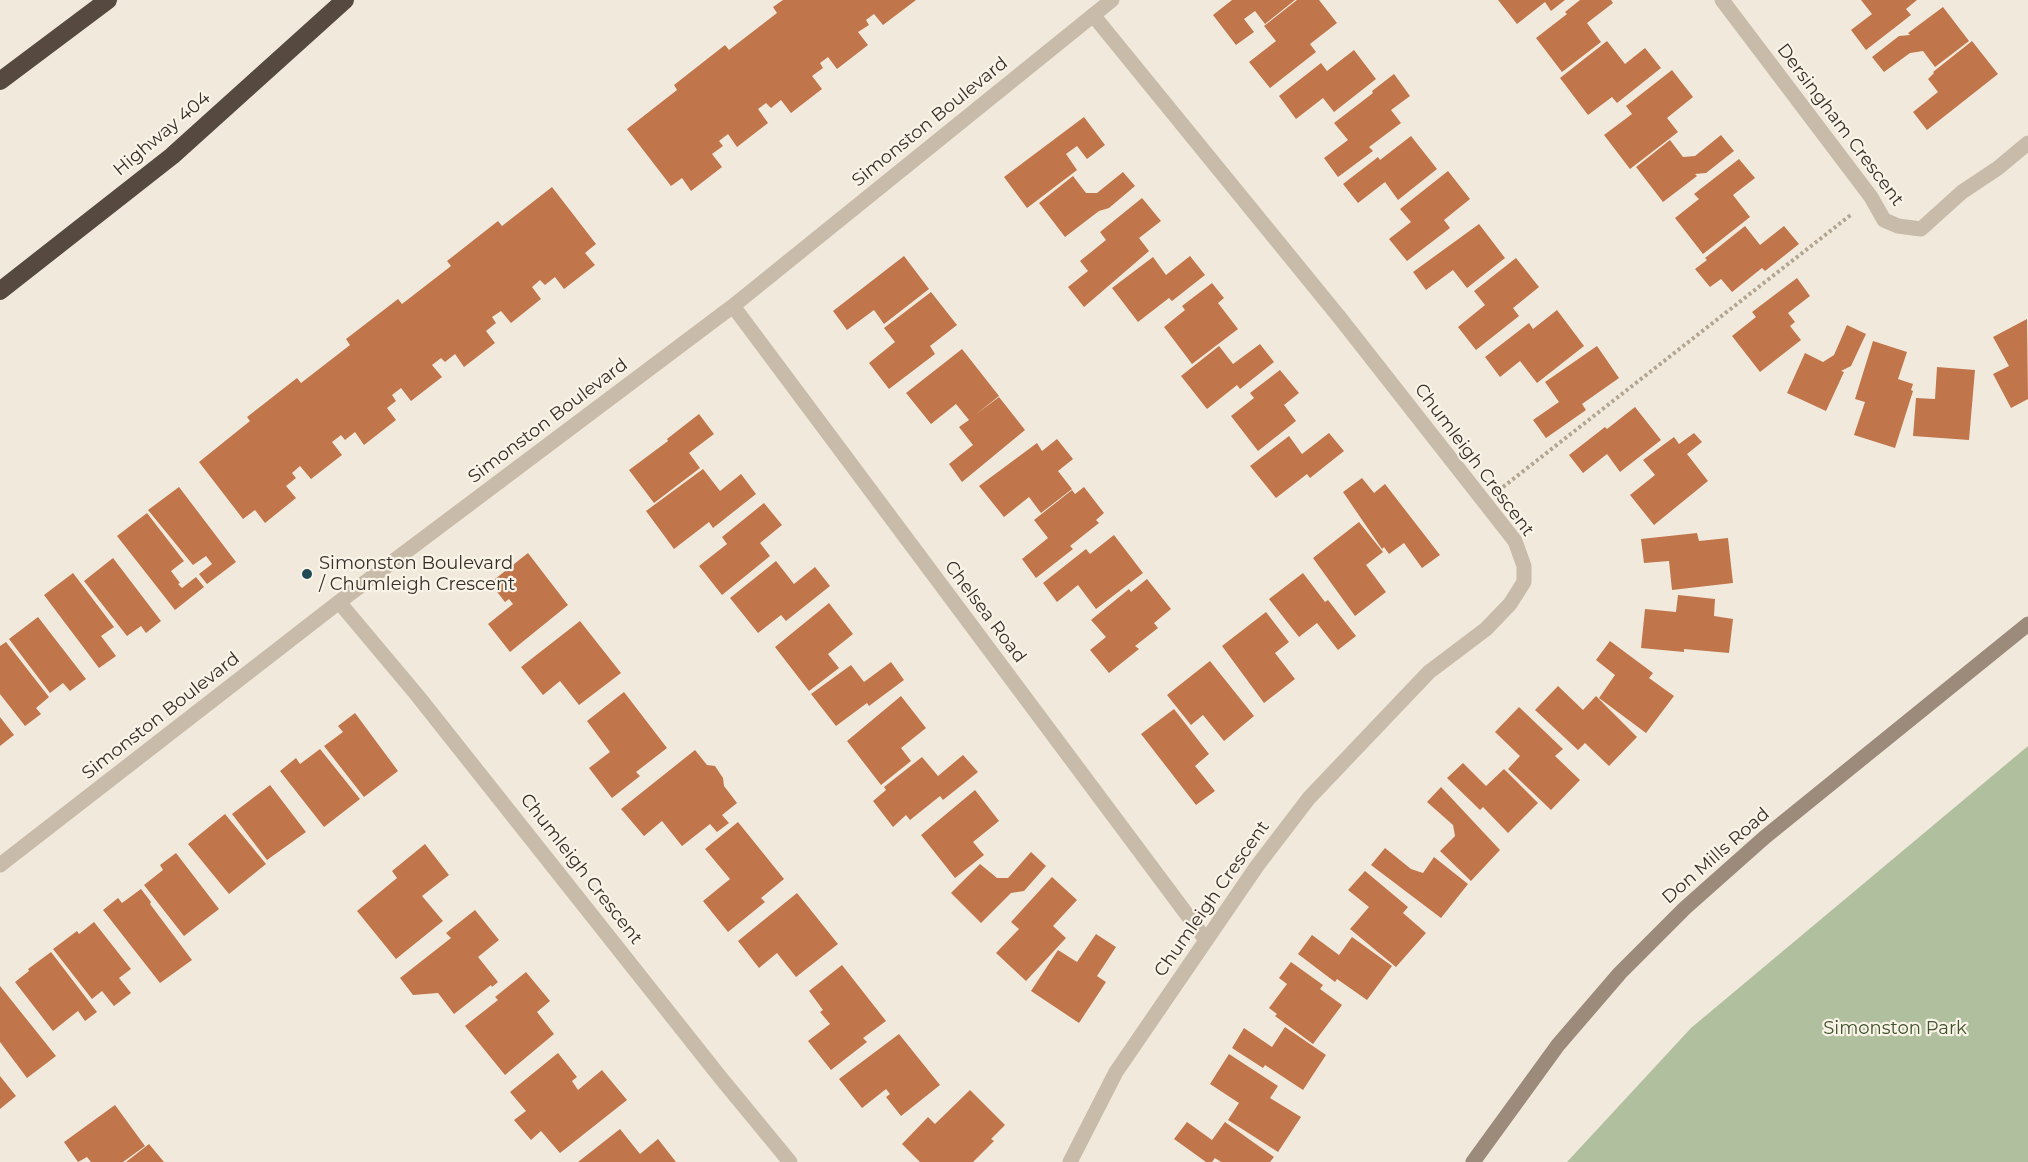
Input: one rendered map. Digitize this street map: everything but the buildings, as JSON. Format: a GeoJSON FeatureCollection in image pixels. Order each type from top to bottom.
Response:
{"type":"FeatureCollection","features":[{"type":"Feature","properties":{"kind":"highway"},"geometry":{"type":"LineString","coordinates":[[0,81],[108,0]]}},
{"type":"Feature","properties":{"kind":"highway","name":"Highway 404"},"geometry":{"type":"LineString","coordinates":[[0,291],[172,156],[345,0]]}},
{"type":"Feature","properties":{"kind":"main road","name":"Don Mills Road"},"geometry":{"type":"LineString","coordinates":[[1473,1162],[1558,1045],[1620,973],[1684,908],[1765,837],[2028,624]]}},
{"type":"Feature","properties":{"kind":"street","name":"Simonston Boulevard"},"geometry":{"type":"LineString","coordinates":[[0,865],[339,602],[733,306],[1112,0]]}},
{"type":"Feature","properties":{"kind":"street","name":"Dersingham Crescent"},"geometry":{"type":"LineString","coordinates":[[1722,0],[1871,198],[1884,220],[1898,226],[1921,229],[1962,192],[1998,168],[2028,143]]}},
{"type":"Feature","properties":{"kind":"street","name":"Chumleigh Crescent"},"geometry":{"type":"LineString","coordinates":[[1070,1162],[1116,1072],[1257,866],[1309,798],[1429,672],[1486,629],[1510,604],[1524,582],[1524,566],[1515,541],[1340,318],[1093,15]]}},
{"type":"Feature","properties":{"kind":"street","name":"Chelsea Road"},"geometry":{"type":"LineString","coordinates":[[733,306],[1206,940]]}},
{"type":"Feature","properties":{"kind":"street","name":"Chumleigh Crescent"},"geometry":{"type":"LineString","coordinates":[[339,602],[424,704],[790,1162]]}},
{"type":"Feature","properties":{"kind":"path"},"geometry":{"type":"LineString","coordinates":[[1484,502],[1871,198]]}},
{"type":"Feature","properties":{"kind":"green space","name":"Simonston Park"},"geometry":{"type":"Polygon","coordinates":[[[2028,746],[2028,1162],[1567,1162],[1691,1028],[2028,746]]]}},
{"type":"Feature","properties":{"kind":"place","name":"Simonston Boulevard / Chumleigh Crescent"},"geometry":{"type":"Point","coordinates":[307,574]}}]}
